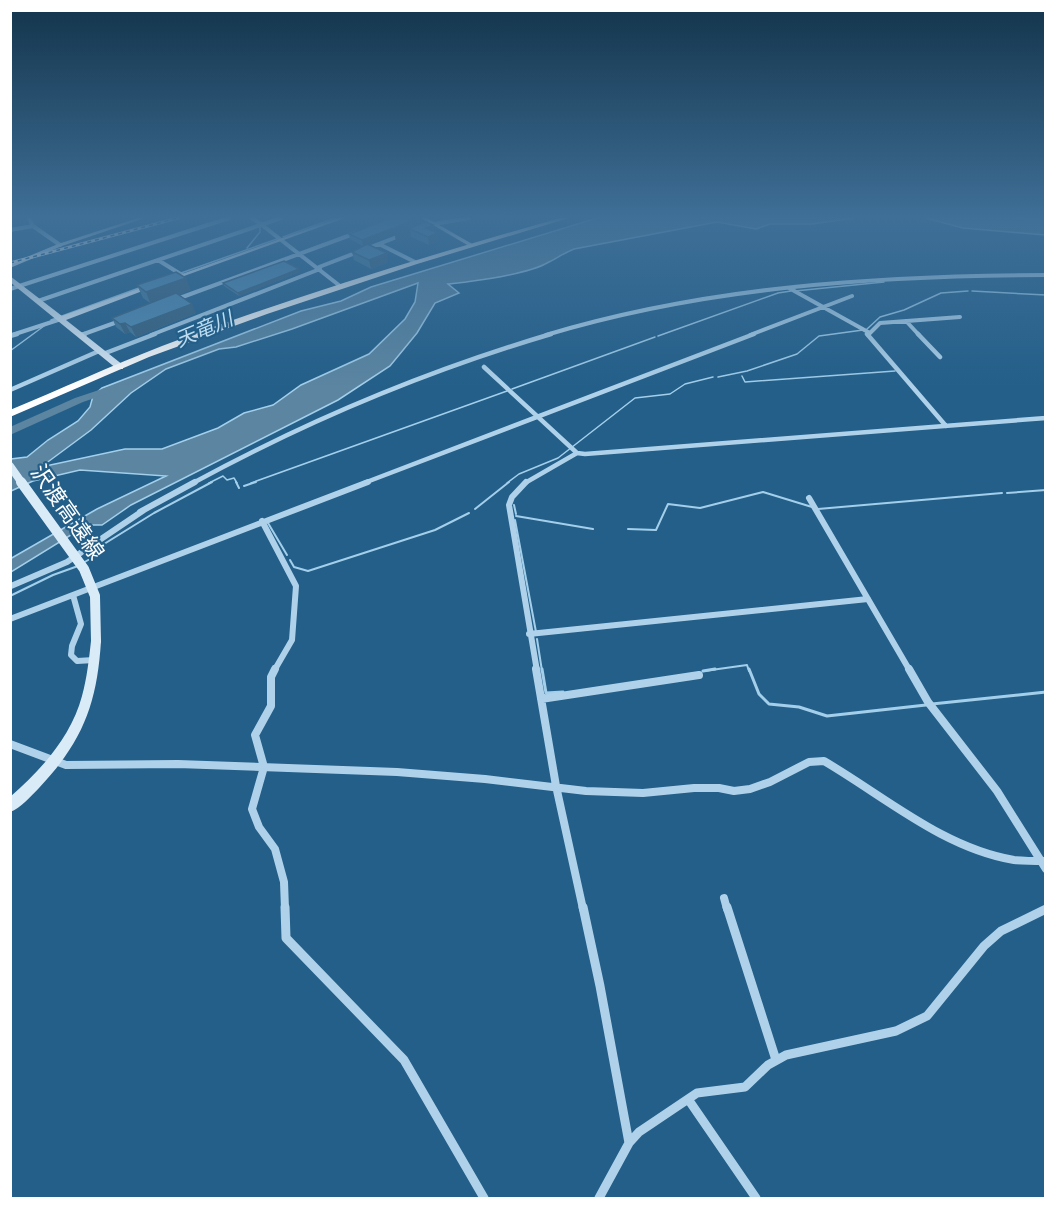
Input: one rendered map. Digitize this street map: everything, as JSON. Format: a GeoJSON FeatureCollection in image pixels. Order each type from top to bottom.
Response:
{"type":"FeatureCollection","features":[{"type":"Feature","properties":{"kind":"highway"},"geometry":{"type":"LineString","coordinates":[[10,414],[214,327],[376,274]]}},
{"type":"Feature","properties":{"kind":"street"},"geometry":{"type":"LineString","coordinates":[[10,289],[56,274]]}},
{"type":"Feature","properties":{"kind":"street"},"geometry":{"type":"LineString","coordinates":[[38,301],[116,274]]}},
{"type":"Feature","properties":{"kind":"street"},"geometry":{"type":"LineString","coordinates":[[167,280],[180,274]]}},
{"type":"Feature","properties":{"kind":"street"},"geometry":{"type":"LineString","coordinates":[[175,300],[244,274]]}},
{"type":"Feature","properties":{"kind":"street"},"geometry":{"type":"LineString","coordinates":[[10,390],[101,352],[302,274]]}},
{"type":"Feature","properties":{"kind":"street"},"geometry":{"type":"LineString","coordinates":[[326,274],[340,286]]}},
{"type":"Feature","properties":{"kind":"street"},"geometry":{"type":"LineString","coordinates":[[140,512],[336,412],[459,362],[572,327],[634,312],[788,288],[918,277],[1046,275]]}},
{"type":"Feature","properties":{"kind":"street"},"geometry":{"type":"LineString","coordinates":[[10,278],[120,367]]}},
{"type":"Feature","properties":{"kind":"street"},"geometry":{"type":"LineString","coordinates":[[10,336],[158,284]]}},
{"type":"Feature","properties":{"kind":"street"},"geometry":{"type":"LineString","coordinates":[[788,288],[868,332],[867,334],[946,426]]}},
{"type":"Feature","properties":{"kind":"street"},"geometry":{"type":"LineString","coordinates":[[10,618],[852,296]]}},
{"type":"Feature","properties":{"kind":"street"},"geometry":{"type":"LineString","coordinates":[[868,332],[878,323],[960,317]]}},
{"type":"Feature","properties":{"kind":"street"},"geometry":{"type":"LineString","coordinates":[[81,335],[123,320]]}},
{"type":"Feature","properties":{"kind":"street"},"geometry":{"type":"LineString","coordinates":[[906,321],[940,357]]}},
{"type":"Feature","properties":{"kind":"street"},"geometry":{"type":"LineString","coordinates":[[484,367],[574,450]]}},
{"type":"Feature","properties":{"kind":"street"},"geometry":{"type":"LineString","coordinates":[[629,1143],[616,1085],[600,986],[556,786],[529,634],[510,517],[510,498],[514,491],[574,450],[607,452],[1046,418]]}},
{"type":"Feature","properties":{"kind":"street","name":"沢渡高遠線"},"geometry":{"type":"LineString","coordinates":[[10,466],[84,569],[95,596],[96,641],[82,714],[54,761],[10,806]]}},
{"type":"Feature","properties":{"kind":"street"},"geometry":{"type":"LineString","coordinates":[[809,498],[930,704],[997,791],[1046,869]]}},
{"type":"Feature","properties":{"kind":"street"},"geometry":{"type":"LineString","coordinates":[[11,586],[67,562],[146,508]]}},
{"type":"Feature","properties":{"kind":"street"},"geometry":{"type":"LineString","coordinates":[[262,521],[296,586],[292,640],[271,677],[271,706],[259,724],[255,735],[264,767],[252,809],[259,827],[275,849],[284,882],[286,938],[404,1060],[484,1198]]}},
{"type":"Feature","properties":{"kind":"street"},"geometry":{"type":"LineString","coordinates":[[11,586],[26,577]]}},
{"type":"Feature","properties":{"kind":"street"},"geometry":{"type":"LineString","coordinates":[[73,595],[81,624],[72,646],[71,655],[77,661],[94,660]]}},
{"type":"Feature","properties":{"kind":"street"},"geometry":{"type":"LineString","coordinates":[[529,634],[868,599]]}},
{"type":"Feature","properties":{"kind":"street"},"geometry":{"type":"LineString","coordinates":[[541,699],[699,675]]}},
{"type":"Feature","properties":{"kind":"street"},"geometry":{"type":"LineString","coordinates":[[10,744],[66,765],[178,764],[397,772],[556,786],[586,791],[643,793],[703,788],[734,791],[770,782],[809,762],[824,761],[957,841],[994,854],[1042,861]]}},
{"type":"Feature","properties":{"kind":"street"},"geometry":{"type":"LineString","coordinates":[[724,898],[776,1060]]}},
{"type":"Feature","properties":{"kind":"street"},"geometry":{"type":"LineString","coordinates":[[599,1198],[629,1143],[639,1132],[697,1093],[745,1087],[776,1060],[786,1055],[896,1030],[927,1016],[984,946],[1001,931],[1046,909]]}},
{"type":"Feature","properties":{"kind":"street"},"geometry":{"type":"LineString","coordinates":[[688,1099],[756,1198]]}},
{"type":"Feature","properties":{"kind":"water"},"geometry":{"type":"Polygon","coordinates":[[[412,274],[510,274],[448,284],[459,293],[435,303],[417,333],[390,366],[338,400],[131,505],[102,525],[87,525],[11,572],[10,559],[97,509],[166,476],[80,470],[33,481],[11,491],[11,459],[27,457],[78,421],[90,407],[93,396],[102,388],[301,311],[341,301],[371,287],[412,274]],[[418,283],[292,329],[236,347],[219,349],[166,369],[131,393],[91,430],[41,467],[125,449],[162,449],[218,428],[244,413],[273,405],[301,385],[369,354],[405,319],[415,302],[418,283]]]}},
{"type":"Feature","properties":{"kind":"building"},"geometry":{"type":"Polygon","coordinates":[[[169,274],[180,274],[186,278],[146,292],[137,285],[169,274]]]}},
{"type":"Feature","properties":{"kind":"building"},"geometry":{"type":"Polygon","coordinates":[[[247,274],[285,274],[238,293],[223,283],[247,274]]]}},
{"type":"Feature","properties":{"kind":"building"},"geometry":{"type":"Polygon","coordinates":[[[176,293],[192,304],[131,327],[125,323],[120,324],[112,318],[176,293]]]}},
{"type":"Feature","properties":{"kind":"waterway"},"geometry":{"type":"LineString","coordinates":[[795,291],[884,282]]}},
{"type":"Feature","properties":{"kind":"waterway"},"geometry":{"type":"LineString","coordinates":[[51,320],[139,288]]}},
{"type":"Feature","properties":{"kind":"waterway"},"geometry":{"type":"LineString","coordinates":[[658,336],[778,293],[791,291]]}},
{"type":"Feature","properties":{"kind":"waterway"},"geometry":{"type":"LineString","coordinates":[[867,329],[880,317],[904,310],[941,293],[968,291]]}},
{"type":"Feature","properties":{"kind":"waterway"},"geometry":{"type":"LineString","coordinates":[[972,291],[1046,295]]}},
{"type":"Feature","properties":{"kind":"waterway"},"geometry":{"type":"LineString","coordinates":[[10,351],[44,326]]}},
{"type":"Feature","properties":{"kind":"waterway"},"geometry":{"type":"LineString","coordinates":[[718,377],[747,371],[797,354],[819,336],[863,330]]}},
{"type":"Feature","properties":{"kind":"waterway"},"geometry":{"type":"LineString","coordinates":[[512,389],[655,337]]}},
{"type":"Feature","properties":{"kind":"waterway"},"geometry":{"type":"LineString","coordinates":[[742,376],[745,382],[895,371]]}},
{"type":"Feature","properties":{"kind":"waterway"},"geometry":{"type":"LineString","coordinates":[[507,483],[519,474],[558,458],[635,398],[670,394],[685,384],[713,377]]}},
{"type":"Feature","properties":{"kind":"waterway","name":"天竜川"},"geometry":{"type":"LineString","coordinates":[[10,432],[79,400],[111,389]]}},
{"type":"Feature","properties":{"kind":"waterway"},"geometry":{"type":"LineString","coordinates":[[251,483],[507,391]]}},
{"type":"Feature","properties":{"kind":"waterway"},"geometry":{"type":"LineString","coordinates":[[209,483],[223,476],[227,480],[234,478],[237,483]]}},
{"type":"Feature","properties":{"kind":"waterway"},"geometry":{"type":"LineString","coordinates":[[83,563],[95,556],[96,549],[154,513],[212,482]]}},
{"type":"Feature","properties":{"kind":"waterway"},"geometry":{"type":"LineString","coordinates":[[236,482],[239,488]]}},
{"type":"Feature","properties":{"kind":"waterway"},"geometry":{"type":"LineString","coordinates":[[244,486],[256,482]]}},
{"type":"Feature","properties":{"kind":"waterway"},"geometry":{"type":"LineString","coordinates":[[475,509],[509,482]]}},
{"type":"Feature","properties":{"kind":"waterway"},"geometry":{"type":"LineString","coordinates":[[1007,493],[1046,490]]}},
{"type":"Feature","properties":{"kind":"waterway"},"geometry":{"type":"LineString","coordinates":[[628,529],[656,530],[668,504],[700,508],[763,492],[812,507]]}},
{"type":"Feature","properties":{"kind":"waterway"},"geometry":{"type":"LineString","coordinates":[[818,509],[1002,493]]}},
{"type":"Feature","properties":{"kind":"waterway"},"geometry":{"type":"LineString","coordinates":[[514,505],[516,514]]}},
{"type":"Feature","properties":{"kind":"waterway"},"geometry":{"type":"LineString","coordinates":[[290,560],[294,567],[308,571],[435,530],[469,513]]}},
{"type":"Feature","properties":{"kind":"waterway"},"geometry":{"type":"LineString","coordinates":[[516,516],[593,529]]}},
{"type":"Feature","properties":{"kind":"waterway"},"geometry":{"type":"LineString","coordinates":[[515,520],[536,632]]}},
{"type":"Feature","properties":{"kind":"waterway"},"geometry":{"type":"LineString","coordinates":[[268,523],[287,555]]}},
{"type":"Feature","properties":{"kind":"waterway"},"geometry":{"type":"LineString","coordinates":[[10,596],[53,575],[78,566]]}},
{"type":"Feature","properties":{"kind":"waterway"},"geometry":{"type":"LineString","coordinates":[[537,639],[542,671]]}},
{"type":"Feature","properties":{"kind":"waterway"},"geometry":{"type":"LineString","coordinates":[[704,671],[747,665],[749,671]]}},
{"type":"Feature","properties":{"kind":"waterway"},"geometry":{"type":"LineString","coordinates":[[542,669],[546,693],[563,692]]}},
{"type":"Feature","properties":{"kind":"waterway"},"geometry":{"type":"LineString","coordinates":[[703,671],[715,669]]}},
{"type":"Feature","properties":{"kind":"waterway"},"geometry":{"type":"LineString","coordinates":[[749,669],[759,694],[769,704],[799,707],[827,716],[926,705]]}},
{"type":"Feature","properties":{"kind":"waterway"},"geometry":{"type":"LineString","coordinates":[[932,704],[1046,692]]}}]}
